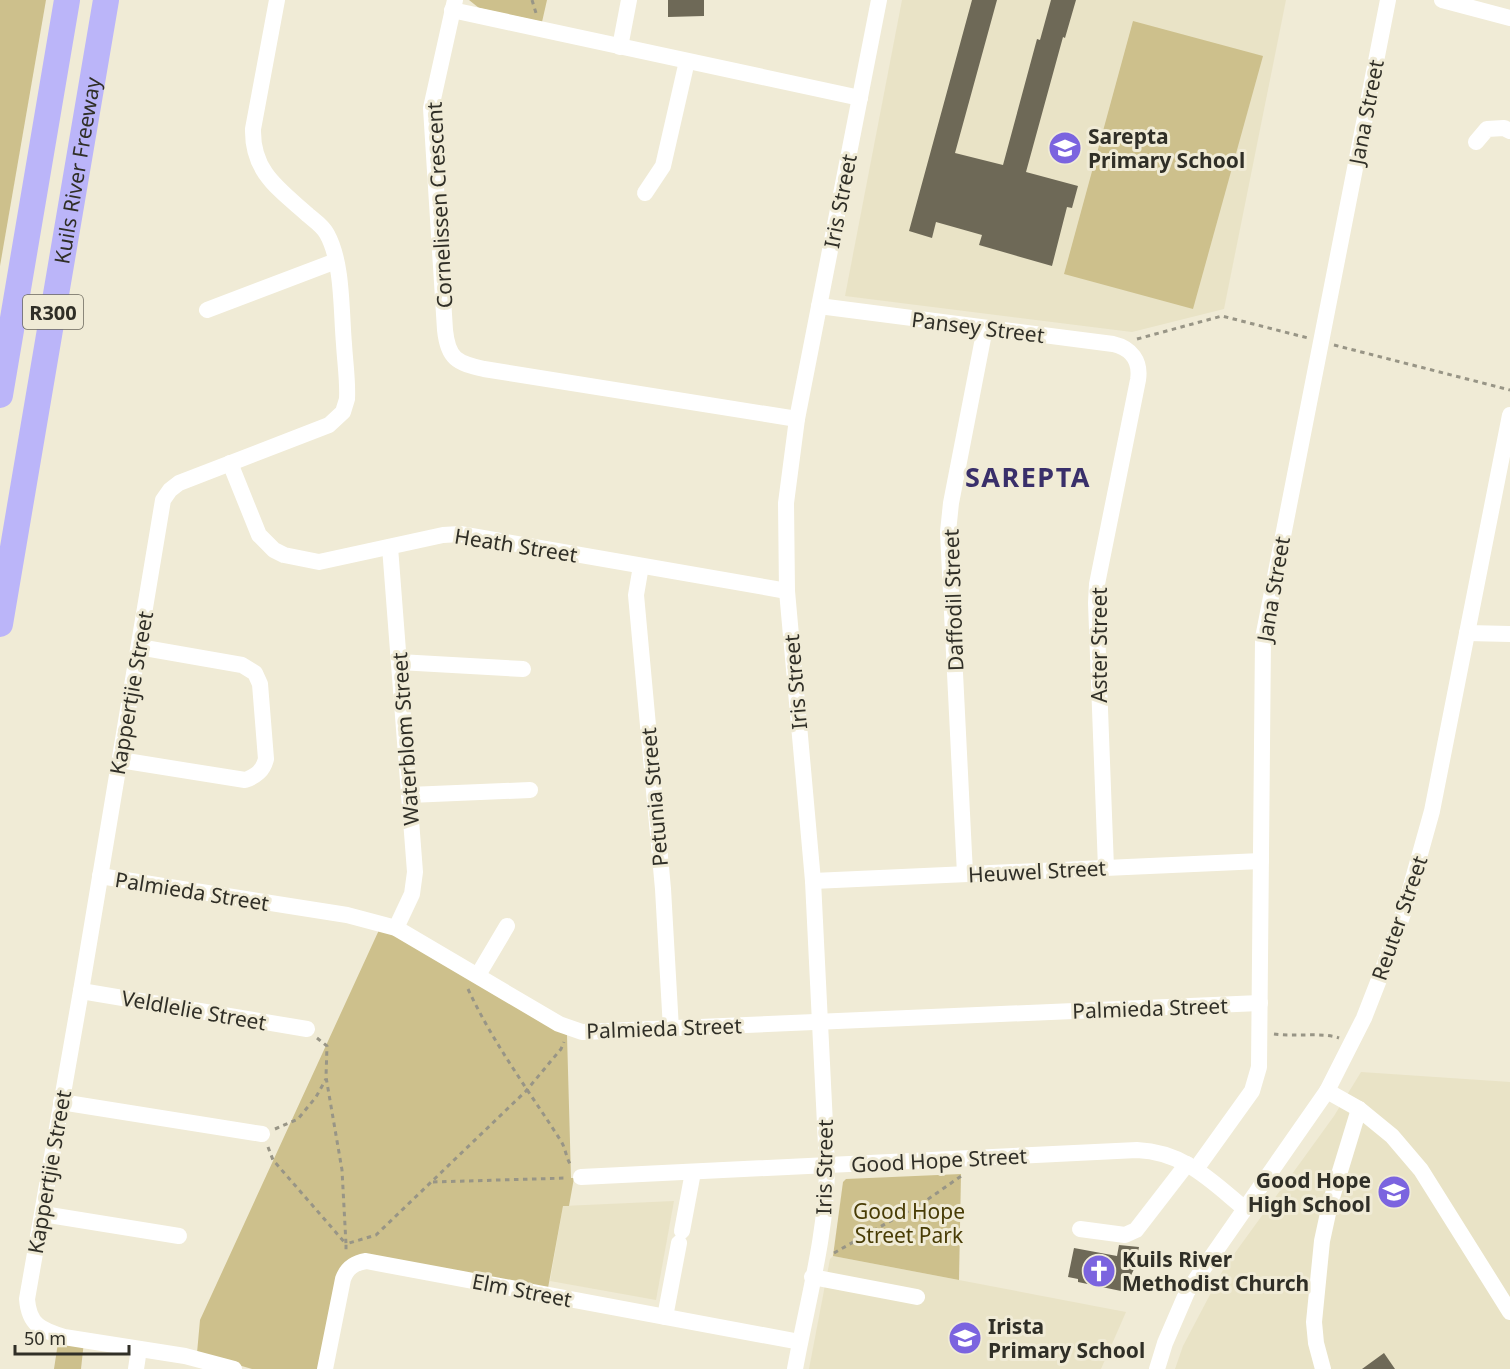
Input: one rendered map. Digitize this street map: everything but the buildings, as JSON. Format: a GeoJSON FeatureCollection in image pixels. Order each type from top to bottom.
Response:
{"type":"FeatureCollection","features":[{"type":"Feature","properties":{"kind":"highway","name":"Kuils River Freeway"},"geometry":{"type":"LineString","coordinates":[[0,395],[67,0]]}},
{"type":"Feature","properties":{"kind":"highway","name":"Kuils River Freeway"},"geometry":{"type":"LineString","coordinates":[[0,624],[106,0]]}},
{"type":"Feature","properties":{"kind":"street","name":"Kappertjie Street"},"geometry":{"type":"LineString","coordinates":[[234,1369],[185,1356],[47,1332],[32,1319],[28,1308],[28,1289],[43,1214],[163,500],[179,483],[329,425],[343,412],[348,393],[336,261],[331,244],[322,226],[270,181],[256,159],[253,129],[277,0]]}},
{"type":"Feature","properties":{"kind":"street"},"geometry":{"type":"LineString","coordinates":[[620,47],[628,0]]}},
{"type":"Feature","properties":{"kind":"street","name":"Iris Street"},"geometry":{"type":"LineString","coordinates":[[795,1369],[822,1234],[827,1190],[827,1165],[813,881],[787,591],[786,503],[797,419],[879,0]]}},
{"type":"Feature","properties":{"kind":"street","name":"Jana Street"},"geometry":{"type":"LineString","coordinates":[[1080,1229],[1125,1235],[1136,1230],[1192,1166],[1252,1091],[1259,1067],[1263,638],[1388,0]]}},
{"type":"Feature","properties":{"kind":"street"},"geometry":{"type":"LineString","coordinates":[[1442,0],[1510,18]]}},
{"type":"Feature","properties":{"kind":"street","name":"Cornelissen Crescent"},"geometry":{"type":"LineString","coordinates":[[797,419],[484,369],[469,366],[451,356],[446,344],[432,97],[453,5],[620,47],[860,98]]}},
{"type":"Feature","properties":{"kind":"street"},"geometry":{"type":"LineString","coordinates":[[645,193],[663,166],[687,61]]}},
{"type":"Feature","properties":{"kind":"street"},"geometry":{"type":"LineString","coordinates":[[1476,142],[1487,129],[1504,128],[1510,131]]}},
{"type":"Feature","properties":{"kind":"street"},"geometry":{"type":"LineString","coordinates":[[207,310],[336,261]]}},
{"type":"Feature","properties":{"kind":"street","name":"Pansey Street"},"geometry":{"type":"LineString","coordinates":[[819,306],[1113,344],[1133,355]]}},
{"type":"Feature","properties":{"kind":"street","name":"Daffodil Street"},"geometry":{"type":"LineString","coordinates":[[965,874],[948,532],[951,503],[985,328]]}},
{"type":"Feature","properties":{"kind":"street","name":"Aster Street"},"geometry":{"type":"LineString","coordinates":[[1107,868],[1096,603],[1097,584],[1139,374],[1133,355]]}},
{"type":"Feature","properties":{"kind":"street","name":"Reuter Street"},"geometry":{"type":"LineString","coordinates":[[1157,1369],[1165,1343],[1187,1292],[1327,1091],[1351,1044],[1380,977],[1404,911],[1432,811],[1510,415]]}},
{"type":"Feature","properties":{"kind":"street","name":"Heath Street"},"geometry":{"type":"LineString","coordinates":[[230,463],[259,535],[274,550],[294,559],[319,562],[443,535],[460,534],[787,591]]}},
{"type":"Feature","properties":{"kind":"street","name":"Waterblom Street"},"geometry":{"type":"LineString","coordinates":[[390,546],[415,879],[409,903],[396,928]]}},
{"type":"Feature","properties":{"kind":"street","name":"Petunia Street"},"geometry":{"type":"LineString","coordinates":[[640,566],[636,595],[663,889],[671,1029]]}},
{"type":"Feature","properties":{"kind":"street"},"geometry":{"type":"LineString","coordinates":[[1467,633],[1510,634]]}},
{"type":"Feature","properties":{"kind":"street"},"geometry":{"type":"LineString","coordinates":[[120,760],[245,780],[258,774],[266,759],[260,684],[251,670],[242,665],[139,646]]}},
{"type":"Feature","properties":{"kind":"street"},"geometry":{"type":"LineString","coordinates":[[399,662],[523,669]]}},
{"type":"Feature","properties":{"kind":"street"},"geometry":{"type":"LineString","coordinates":[[409,795],[530,790]]}},
{"type":"Feature","properties":{"kind":"street","name":"Heuwel Street"},"geometry":{"type":"LineString","coordinates":[[813,881],[1261,861]]}},
{"type":"Feature","properties":{"kind":"street","name":"Palmieda Street"},"geometry":{"type":"LineString","coordinates":[[100,876],[347,915],[396,928],[571,1030],[592,1033],[1260,1003]]}},
{"type":"Feature","properties":{"kind":"street"},"geometry":{"type":"LineString","coordinates":[[478,975],[507,926]]}},
{"type":"Feature","properties":{"kind":"street","name":"Veldlelie Street"},"geometry":{"type":"LineString","coordinates":[[81,991],[307,1029]]}},
{"type":"Feature","properties":{"kind":"street"},"geometry":{"type":"LineString","coordinates":[[1327,1091],[1359,1109],[1392,1136],[1421,1170],[1510,1312]]}},
{"type":"Feature","properties":{"kind":"street"},"geometry":{"type":"LineString","coordinates":[[61,1102],[262,1134]]}},
{"type":"Feature","properties":{"kind":"street"},"geometry":{"type":"LineString","coordinates":[[1323,1369],[1316,1343],[1314,1322],[1322,1240],[1330,1204],[1359,1109]]}},
{"type":"Feature","properties":{"kind":"street","name":"Good Hope Street"},"geometry":{"type":"LineString","coordinates":[[581,1177],[1137,1150],[1165,1153],[1192,1166],[1244,1208]]}},
{"type":"Feature","properties":{"kind":"street"},"geometry":{"type":"LineString","coordinates":[[665,1317],[693,1172]]}},
{"type":"Feature","properties":{"kind":"street"},"geometry":{"type":"LineString","coordinates":[[43,1214],[179,1236]]}},
{"type":"Feature","properties":{"kind":"street","name":"Elm Street"},"geometry":{"type":"LineString","coordinates":[[347,1271],[359,1262],[372,1261],[800,1342]]}},
{"type":"Feature","properties":{"kind":"street"},"geometry":{"type":"LineString","coordinates":[[325,1369],[343,1279],[347,1271]]}},
{"type":"Feature","properties":{"kind":"street"},"geometry":{"type":"LineString","coordinates":[[812,1276],[917,1298]]}},
{"type":"Feature","properties":{"kind":"street"},"geometry":{"type":"LineString","coordinates":[[136,1369],[139,1349]]}},
{"type":"Feature","properties":{"kind":"path"},"geometry":{"type":"LineString","coordinates":[[457,963],[471,995],[526,1091],[562,1144],[568,1162],[581,1177]]}},
{"type":"Feature","properties":{"kind":"path"},"geometry":{"type":"LineString","coordinates":[[307,1029],[327,1046],[326,1077],[342,1170],[347,1271]]}},
{"type":"Feature","properties":{"kind":"path"},"geometry":{"type":"LineString","coordinates":[[346,1244],[376,1235],[432,1182],[526,1091],[561,1049],[571,1030]]}},
{"type":"Feature","properties":{"kind":"path"},"geometry":{"type":"LineString","coordinates":[[1260,1031],[1307,1037],[1330,1035],[1351,1044]]}},
{"type":"Feature","properties":{"kind":"path"},"geometry":{"type":"LineString","coordinates":[[326,1077],[316,1097],[298,1119],[262,1134],[273,1160],[346,1244]]}},
{"type":"Feature","properties":{"kind":"path"},"geometry":{"type":"LineString","coordinates":[[830,1255],[924,1202],[969,1170]]}},
{"type":"Feature","properties":{"kind":"path"},"geometry":{"type":"LineString","coordinates":[[432,1182],[581,1177]]}},
{"type":"Feature","properties":{"kind":"shaded area","name":"Sarepta Primary School"},"geometry":{"type":"Polygon","coordinates":[[[902,0],[1286,0],[1224,309],[1132,332],[845,296],[902,0]]]}},
{"type":"Feature","properties":{"kind":"shaded area","name":"Good Hope High School"},"geometry":{"type":"Polygon","coordinates":[[[1361,1072],[1510,1082],[1510,1369],[1175,1369],[1183,1346],[1224,1268],[1334,1116],[1361,1072]]]}},
{"type":"Feature","properties":{"kind":"shaded area"},"geometry":{"type":"Polygon","coordinates":[[[674,1201],[656,1300],[550,1281],[563,1206],[674,1201]]]}},
{"type":"Feature","properties":{"kind":"shaded area","name":"Irista Primary School"},"geometry":{"type":"Polygon","coordinates":[[[833,1256],[1126,1312],[1101,1369],[809,1369],[830,1259],[833,1256]]]}},
{"type":"Feature","properties":{"kind":"green space"},"geometry":{"type":"Polygon","coordinates":[[[0,0],[46,0],[0,266],[0,0]]]}},
{"type":"Feature","properties":{"kind":"green space"},"geometry":{"type":"Polygon","coordinates":[[[469,0],[547,0],[542,22],[479,8],[469,0]]]}},
{"type":"Feature","properties":{"kind":"green space"},"geometry":{"type":"Polygon","coordinates":[[[1133,21],[1263,56],[1193,309],[1064,274],[1133,21]]]}},
{"type":"Feature","properties":{"kind":"green space"},"geometry":{"type":"Polygon","coordinates":[[[379,930],[396,935],[567,1035],[571,1178],[574,1178],[569,1206],[563,1206],[548,1288],[356,1257],[320,1369],[252,1369],[197,1353],[200,1320],[379,930]]]}},
{"type":"Feature","properties":{"kind":"green space","name":"Good Hope Street Park"},"geometry":{"type":"Polygon","coordinates":[[[961,1174],[959,1280],[833,1256],[843,1182],[846,1179],[961,1174]]]}},
{"type":"Feature","properties":{"kind":"green space"},"geometry":{"type":"Polygon","coordinates":[[[59,1336],[84,1341],[81,1369],[54,1369],[59,1336]]]}},
{"type":"Feature","properties":{"kind":"place","name":"Sarepta Primary School"},"geometry":{"type":"Point","coordinates":[1065,148]}},
{"type":"Feature","properties":{"kind":"place","name":"Good Hope High School"},"geometry":{"type":"Point","coordinates":[1394,1192]}},
{"type":"Feature","properties":{"kind":"place","name":"Kuils River Methodist Church"},"geometry":{"type":"Point","coordinates":[1099,1271]}},
{"type":"Feature","properties":{"kind":"place","name":"Irista Primary School"},"geometry":{"type":"Point","coordinates":[965,1338]}},
{"type":"Feature","properties":{"kind":"district","name":"SAREPTA"},"geometry":{"type":"Point","coordinates":[1028,476]}}]}
